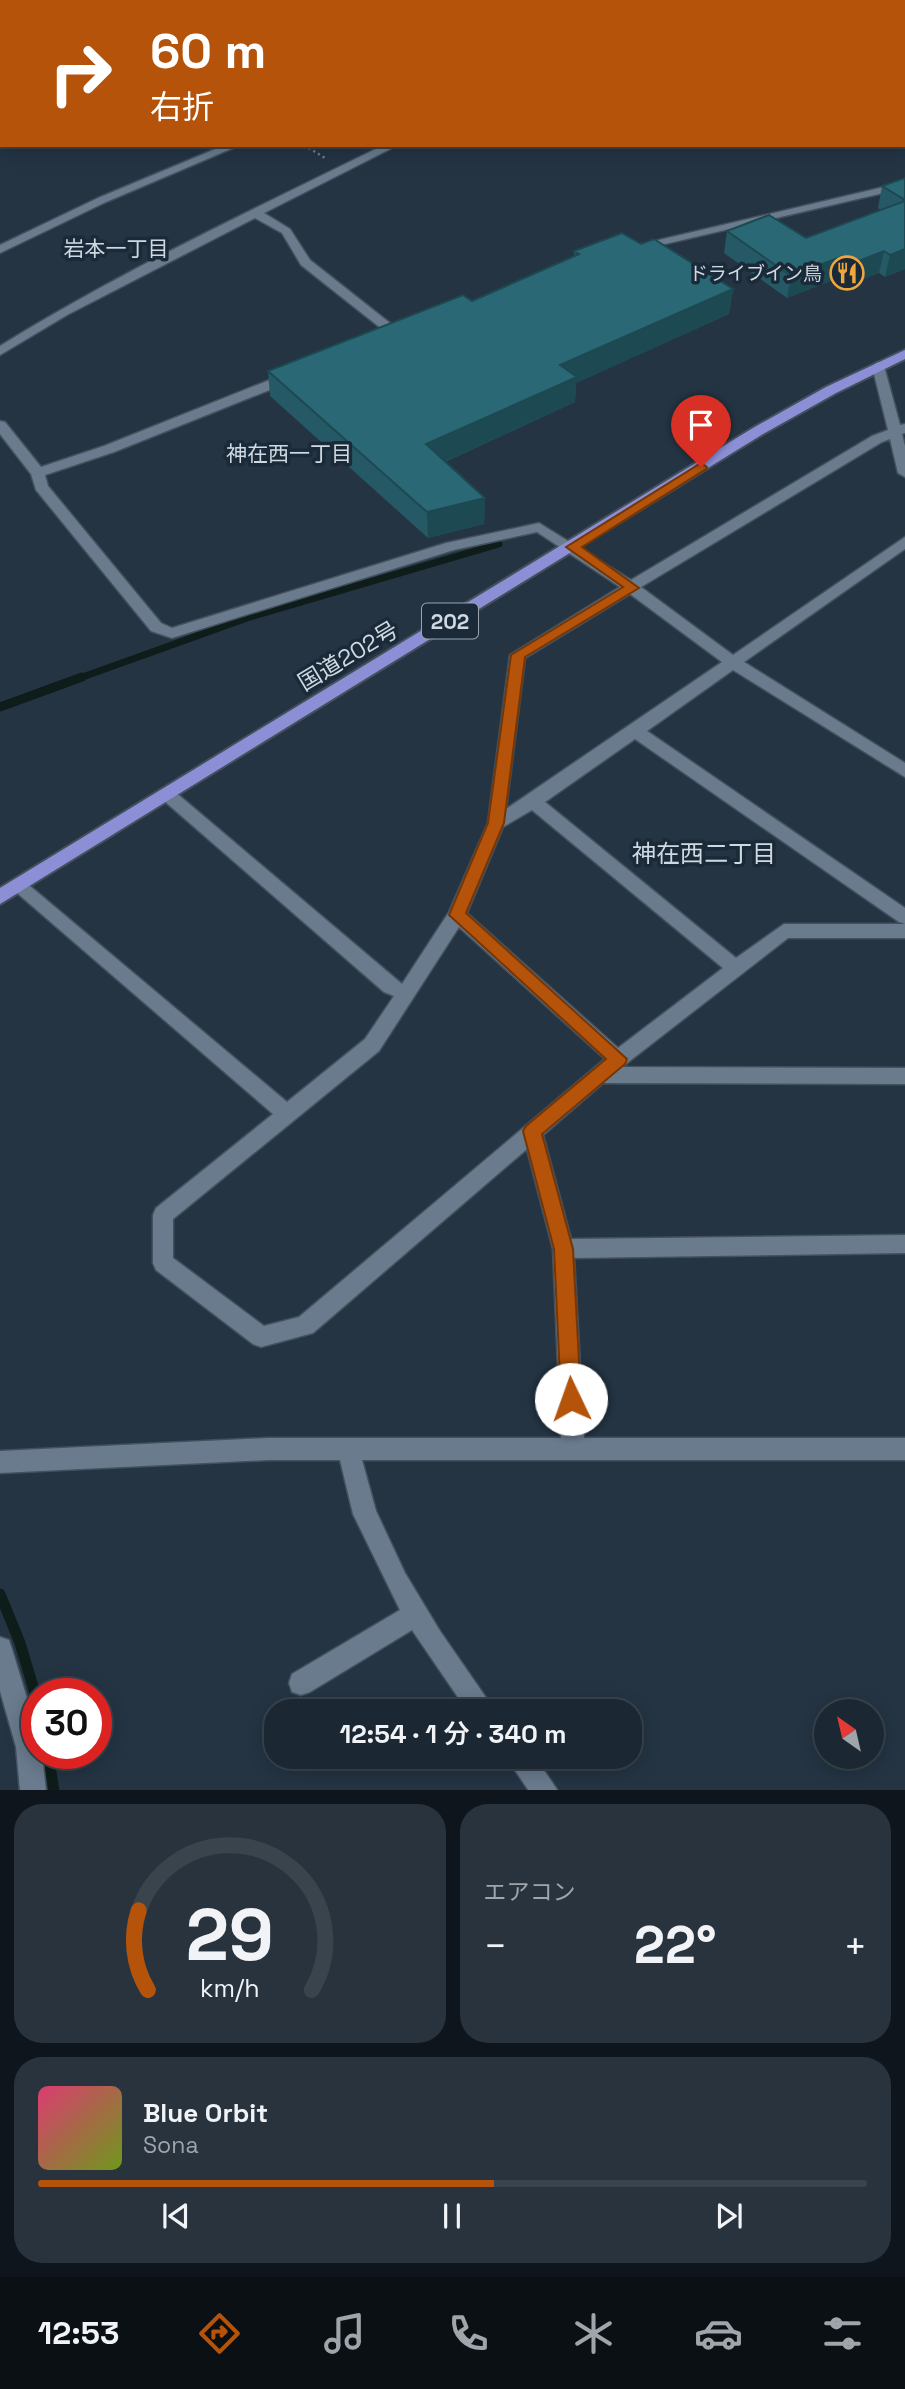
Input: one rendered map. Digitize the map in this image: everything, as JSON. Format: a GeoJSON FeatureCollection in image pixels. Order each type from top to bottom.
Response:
{"type":"FeatureCollection","features":[{"type":"Feature","properties":{"kind":"highway","name":"国道202号"},"geometry":{"type":"LineString","coordinates":[[0,897],[758,431],[905,354]]}},
{"type":"Feature","properties":{"kind":"street"},"geometry":{"type":"LineString","coordinates":[[0,249],[102,200],[230,147]]}},
{"type":"Feature","properties":{"kind":"street"},"geometry":{"type":"LineString","coordinates":[[0,351],[63,312],[389,147]]}},
{"type":"Feature","properties":{"kind":"street"},"geometry":{"type":"LineString","coordinates":[[628,248],[905,186]]}},
{"type":"Feature","properties":{"kind":"street"},"geometry":{"type":"LineString","coordinates":[[255,213],[286,230],[305,262],[389,337],[408,329]]}},
{"type":"Feature","properties":{"kind":"street"},"geometry":{"type":"LineString","coordinates":[[878,366],[900,430],[905,473]]}},
{"type":"Feature","properties":{"kind":"street"},"geometry":{"type":"LineString","coordinates":[[38,474],[109,449],[308,369]]}},
{"type":"Feature","properties":{"kind":"street"},"geometry":{"type":"LineString","coordinates":[[0,425],[38,474],[41,486],[156,627],[172,633],[451,546],[525,528],[540,527],[632,588],[732,662],[905,771]]}},
{"type":"Feature","properties":{"kind":"street"},"geometry":{"type":"LineString","coordinates":[[900,430],[877,439],[518,655],[496,823],[457,915],[372,1045],[163,1215],[163,1263],[261,1337],[304,1326],[618,1059],[784,931],[905,931]]}},
{"type":"Feature","properties":{"kind":"street"},"geometry":{"type":"LineString","coordinates":[[496,823],[533,802],[905,542]]}},
{"type":"Feature","properties":{"kind":"street"},"geometry":{"type":"LineString","coordinates":[[634,730],[905,918]]}},
{"type":"Feature","properties":{"kind":"street"},"geometry":{"type":"LineString","coordinates":[[168,795],[390,987],[406,993]]}},
{"type":"Feature","properties":{"kind":"street"},"geometry":{"type":"LineString","coordinates":[[533,802],[735,968]]}},
{"type":"Feature","properties":{"kind":"street"},"geometry":{"type":"LineString","coordinates":[[18,886],[287,1114]]}},
{"type":"Feature","properties":{"kind":"street"},"geometry":{"type":"LineString","coordinates":[[457,915],[618,1059]]}},
{"type":"Feature","properties":{"kind":"street"},"geometry":{"type":"LineString","coordinates":[[600,1075],[905,1076]]}},
{"type":"Feature","properties":{"kind":"street"},"geometry":{"type":"LineString","coordinates":[[532,1131],[563,1249],[573,1449]]}},
{"type":"Feature","properties":{"kind":"street"},"geometry":{"type":"LineString","coordinates":[[563,1249],[905,1244]]}},
{"type":"Feature","properties":{"kind":"street"},"geometry":{"type":"LineString","coordinates":[[348,1449],[365,1514],[431,1640],[474,1699]]}},
{"type":"Feature","properties":{"kind":"street"},"geometry":{"type":"LineString","coordinates":[[0,1462],[268,1450],[905,1449]]}},
{"type":"Feature","properties":{"kind":"street"},"geometry":{"type":"LineString","coordinates":[[301,1683],[416,1614]]}},
{"type":"Feature","properties":{"kind":"street"},"geometry":{"type":"LineString","coordinates":[[0,1649],[29,1746],[33,1790]]}},
{"type":"Feature","properties":{"kind":"street"},"geometry":{"type":"LineString","coordinates":[[528,1769],[545,1790]]}},
{"type":"Feature","properties":{"kind":"building"},"geometry":{"type":"Polygon","coordinates":[[[905,178],[905,200],[882,186],[905,178]]]}},
{"type":"Feature","properties":{"kind":"building"},"geometry":{"type":"Polygon","coordinates":[[[905,201],[905,249],[890,255],[884,251],[854,263],[843,256],[791,276],[727,231],[769,215],[806,238],[905,201]]]}},
{"type":"Feature","properties":{"kind":"building"},"geometry":{"type":"Polygon","coordinates":[[[622,233],[641,244],[654,239],[733,289],[560,365],[577,377],[426,444],[485,498],[427,512],[268,371],[463,295],[472,301],[579,254],[574,251],[622,233]]]}},
{"type":"Feature","properties":{"kind":"waterway"},"geometry":{"type":"LineString","coordinates":[[77,679],[247,618],[499,544]]}},
{"type":"Feature","properties":{"kind":"waterway"},"geometry":{"type":"LineString","coordinates":[[0,707],[82,677]]}},
{"type":"Feature","properties":{"kind":"waterway"},"geometry":{"type":"LineString","coordinates":[[0,1594],[20,1643],[30,1678]]}},
{"type":"Feature","properties":{"kind":"waterway"},"geometry":{"type":"LineString","coordinates":[[50,1769],[54,1790]]}},
{"type":"Feature","properties":{"kind":"place","name":"ドライブイン鳥"},"geometry":{"type":"Point","coordinates":[847,273]}},
{"type":"Feature","properties":{"kind":"district","name":"岩本一丁目"},"geometry":{"type":"Point","coordinates":[116,248]}},
{"type":"Feature","properties":{"kind":"district","name":"神在西一丁目"},"geometry":{"type":"Point","coordinates":[289,453]}},
{"type":"Feature","properties":{"kind":"district","name":"神在西二丁目"},"geometry":{"type":"Point","coordinates":[704,853]}},
{"type":"Feature","properties":{"kind":"route"},"geometry":{"type":"LineString","coordinates":[[571,1399],[563,1249],[532,1131],[618,1059],[457,915],[496,823],[518,655],[632,588],[573,547],[701,467]]}}]}
